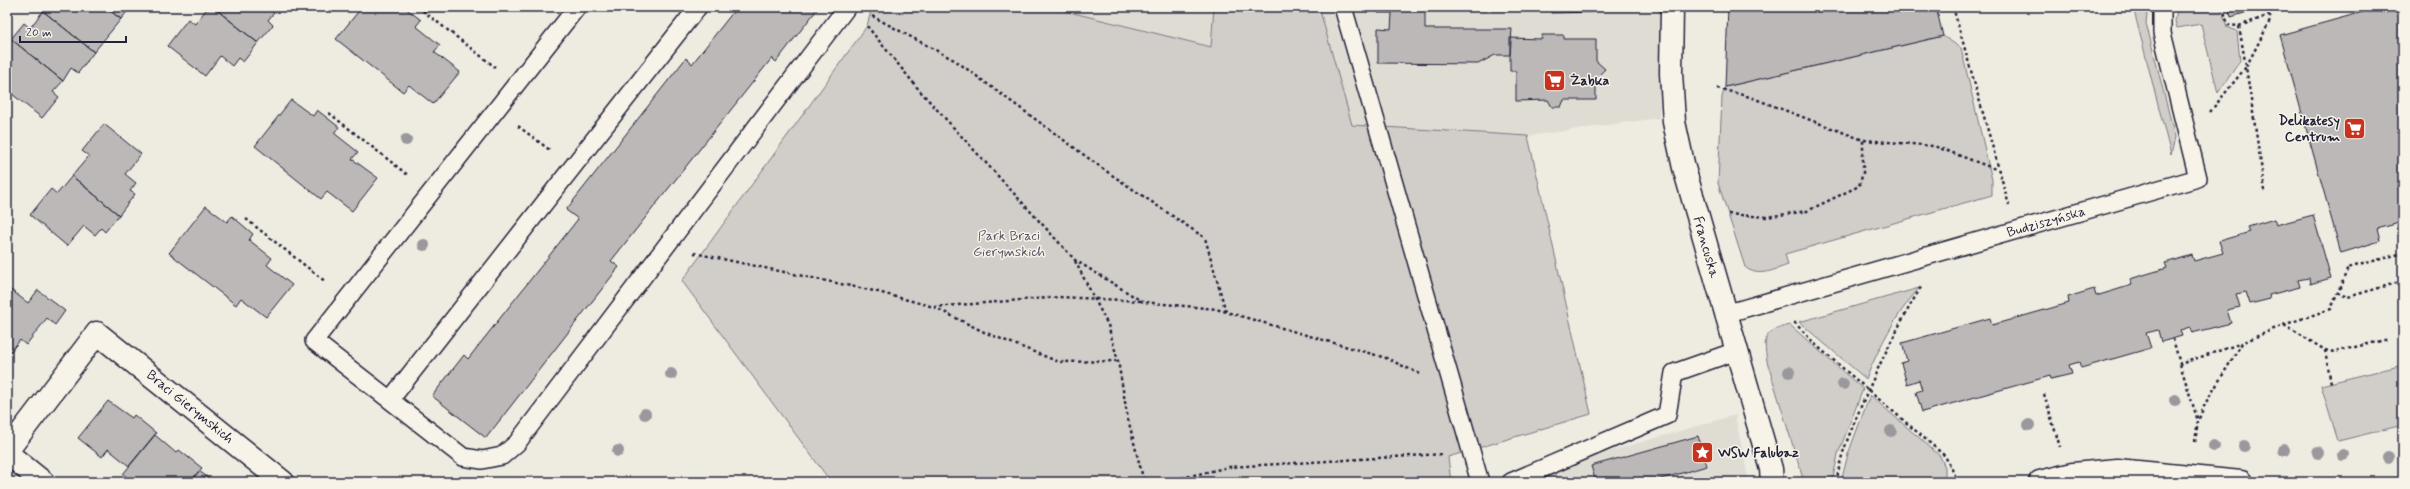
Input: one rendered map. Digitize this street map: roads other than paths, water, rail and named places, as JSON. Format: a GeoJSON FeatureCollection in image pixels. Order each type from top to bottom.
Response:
{"type":"FeatureCollection","features":[{"type":"Feature","properties":{"kind":"street","name":"Francuska"},"geometry":{"type":"LineString","coordinates":[[1672,7],[1671,73],[1674,122],[1684,168],[1771,469],[1772,482]]}},
{"type":"Feature","properties":{"kind":"street","name":"Braci Gierymskich"},"geometry":{"type":"LineString","coordinates":[[7,452],[97,333],[283,482]]}},
{"type":"Feature","properties":{"kind":"street"},"geometry":{"type":"LineString","coordinates":[[7,452],[43,482]]}},
{"type":"Feature","properties":{"kind":"street"},"geometry":{"type":"LineString","coordinates":[[2040,482],[2073,474],[2117,470],[2241,482]]}},
{"type":"Feature","properties":{"kind":"lane"},"geometry":{"type":"LineString","coordinates":[[576,7],[314,341],[462,457],[482,460],[502,456],[517,443],[847,7]]}},
{"type":"Feature","properties":{"kind":"lane"},"geometry":{"type":"LineString","coordinates":[[390,400],[698,7]]}},
{"type":"Feature","properties":{"kind":"lane"},"geometry":{"type":"LineString","coordinates":[[1343,7],[1480,482]]}},
{"type":"Feature","properties":{"kind":"lane","name":"Budziszyńska"},"geometry":{"type":"LineString","coordinates":[[1725,314],[2198,178],[2162,34],[2162,7]]}},
{"type":"Feature","properties":{"kind":"lane"},"geometry":{"type":"LineString","coordinates":[[1511,482],[1668,415],[1674,373],[1736,350]]}},
{"type":"Feature","properties":{"kind":"place","name":"Żabka"},"geometry":{"type":"Point","coordinates":[1555,81]}},
{"type":"Feature","properties":{"kind":"place","name":"Delikatesy Centrum"},"geometry":{"type":"Point","coordinates":[2355,129]}},
{"type":"Feature","properties":{"kind":"place","name":"WSW Falubaz"},"geometry":{"type":"Point","coordinates":[1703,453]}},
{"type":"Feature","properties":{"kind":"park label","name":"Park Braci Gierymskich"},"geometry":{"type":"Point","coordinates":[1009,244]}}]}
